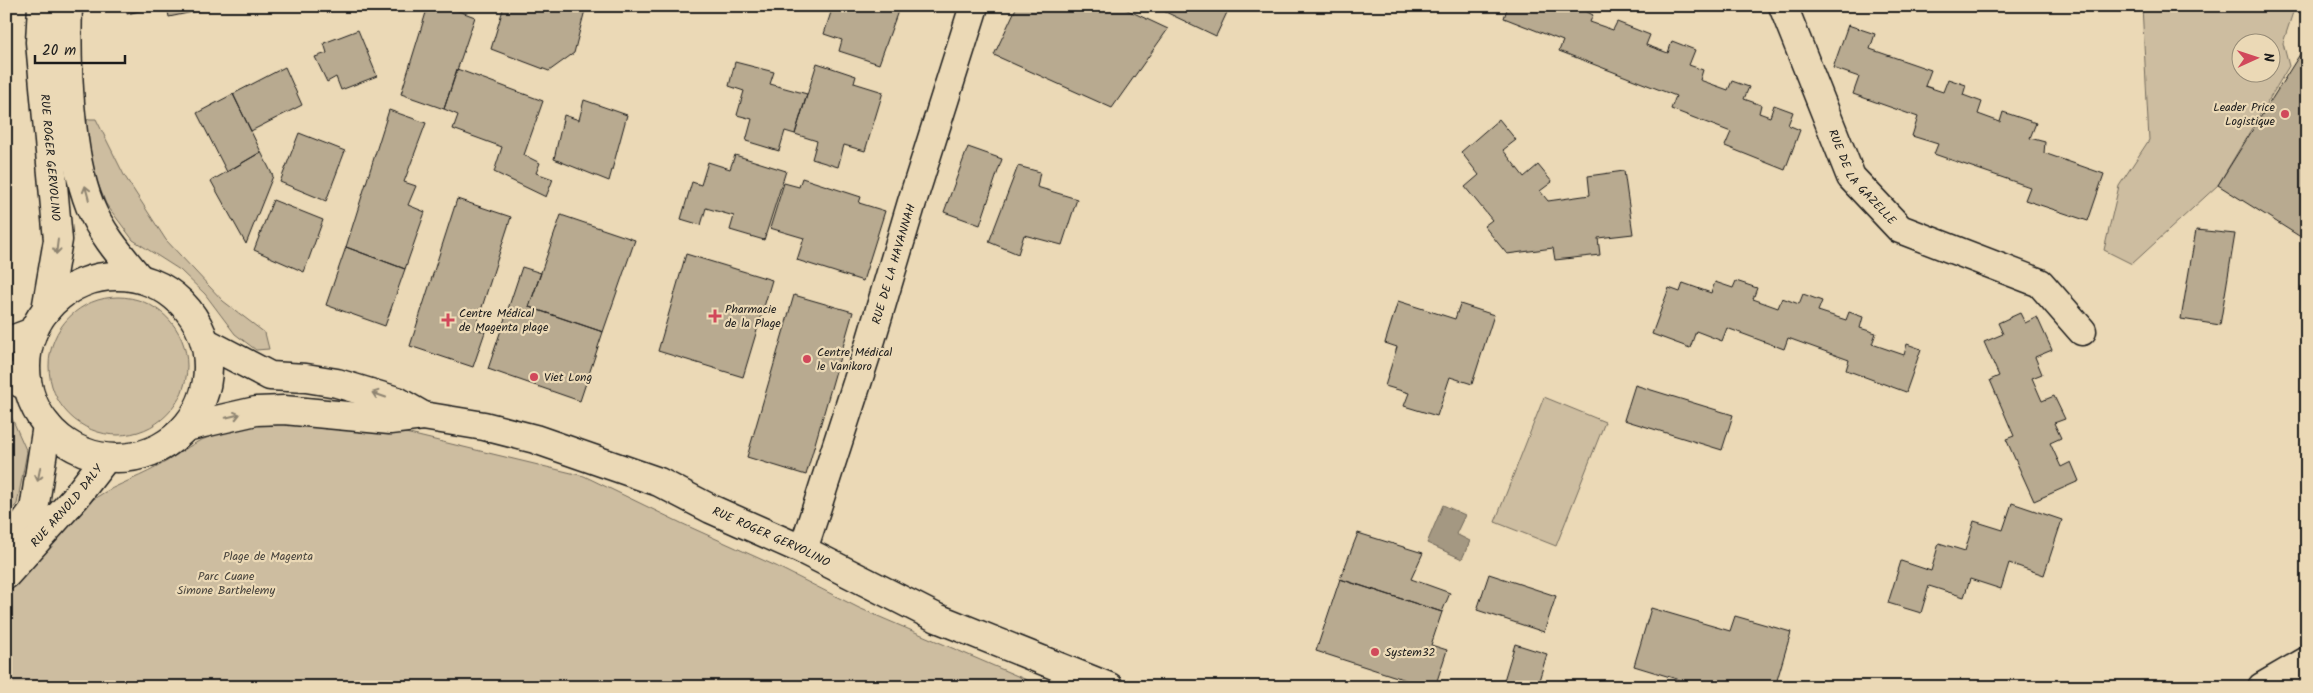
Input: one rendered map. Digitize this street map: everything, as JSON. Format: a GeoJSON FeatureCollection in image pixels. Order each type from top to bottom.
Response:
{"type":"FeatureCollection","features":[{"type":"Feature","properties":{"kind":"main road","name":"RUE ROGER GERVOLINO"},"geometry":{"type":"LineString","coordinates":[[42,6],[40,42],[58,240],[40,321],[17,382],[47,425],[63,441],[84,452],[106,458],[128,458],[150,452],[170,442],[186,426],[198,408],[206,387],[208,364],[204,342],[195,320],[180,301],[161,287],[139,278],[110,242],[90,206],[78,161],[67,48],[68,6]]}},
{"type":"Feature","properties":{"kind":"main road","name":"RUE DE LA HAVANNAH"},"geometry":{"type":"LineString","coordinates":[[803,550],[870,343],[914,193],[974,6]]}},
{"type":"Feature","properties":{"kind":"main road","name":"RUE DE LA GAZELLE"},"geometry":{"type":"LineString","coordinates":[[1783,6],[1851,178],[1900,228],[2040,283],[2082,331]]}},
{"type":"Feature","properties":{"kind":"main road"},"geometry":{"type":"LineString","coordinates":[[6,342],[40,321],[65,292],[88,281],[113,276],[139,278]]}},
{"type":"Feature","properties":{"kind":"main road","name":"RUE ROGER GERVOLINO"},"geometry":{"type":"LineString","coordinates":[[204,342],[270,376],[306,378],[337,383],[397,401],[423,416]]}},
{"type":"Feature","properties":{"kind":"main road","name":"RUE ROGER GERVOLINO"},"geometry":{"type":"LineString","coordinates":[[186,426],[266,410],[309,411],[390,420],[423,416],[484,426],[544,442],[659,482],[711,509],[803,550],[937,618],[1109,687]]}},
{"type":"Feature","properties":{"kind":"main road","name":"RUE ARNOLD DALY"},"geometry":{"type":"LineString","coordinates":[[6,547],[34,510],[47,425]]}},
{"type":"Feature","properties":{"kind":"main road","name":"RUE ARNOLD DALY"},"geometry":{"type":"LineString","coordinates":[[6,576],[63,512],[106,458]]}},
{"type":"Feature","properties":{"kind":"main road"},"geometry":{"type":"LineString","coordinates":[[2262,687],[2307,661]]}},
{"type":"Feature","properties":{"kind":"green space"},"geometry":{"type":"Polygon","coordinates":[[[2142,6],[2295,6],[2283,43],[2289,66],[2280,81],[2280,32],[2230,32],[2230,82],[2279,82],[2218,185],[2132,264],[2104,250],[2119,186],[2149,140],[2142,6]]]}},
{"type":"Feature","properties":{"kind":"green space"},"geometry":{"type":"Polygon","coordinates":[[[88,119],[96,119],[124,175],[166,240],[223,301],[265,333],[269,349],[256,350],[235,334],[205,294],[180,270],[133,240],[106,204],[92,168],[83,130],[88,119]]]}},
{"type":"Feature","properties":{"kind":"green space"},"geometry":{"type":"Polygon","coordinates":[[[118,297],[144,302],[167,317],[182,340],[187,366],[182,392],[167,415],[144,430],[118,435],[92,430],[69,415],[54,392],[49,366],[54,340],[69,317],[92,302],[118,297]]]}},
{"type":"Feature","properties":{"kind":"green space"},"geometry":{"type":"Polygon","coordinates":[[[1544,397],[1605,422],[1556,546],[1495,522],[1544,397]]]}},
{"type":"Feature","properties":{"kind":"green space"},"geometry":{"type":"Polygon","coordinates":[[[6,405],[27,452],[17,504],[6,516],[6,405]]]}},
{"type":"Feature","properties":{"kind":"green space","name":"Plage de Magenta"},"geometry":{"type":"Polygon","coordinates":[[[257,423],[393,430],[584,476],[776,566],[859,608],[1043,687],[6,687],[6,595],[27,573],[65,525],[95,498],[168,461],[199,441],[257,423]]]}},
{"type":"Feature","properties":{"kind":"shaded area"},"geometry":{"type":"Polygon","coordinates":[[[1443,505],[1465,515],[1456,534],[1470,541],[1462,559],[1427,543],[1443,505]]]}},
{"type":"Feature","properties":{"kind":"building"},"geometry":{"type":"Polygon","coordinates":[[[126,6],[160,6],[127,14],[126,6]]]}},
{"type":"Feature","properties":{"kind":"building"},"geometry":{"type":"Polygon","coordinates":[[[167,6],[211,6],[212,8],[169,17],[167,6]]]}},
{"type":"Feature","properties":{"kind":"building"},"geometry":{"type":"Polygon","coordinates":[[[428,6],[445,6],[475,17],[444,109],[401,94],[428,6]]]}},
{"type":"Feature","properties":{"kind":"building"},"geometry":{"type":"Polygon","coordinates":[[[504,6],[586,6],[574,53],[549,71],[491,49],[504,6]]]}},
{"type":"Feature","properties":{"kind":"building"},"geometry":{"type":"Polygon","coordinates":[[[833,6],[886,6],[898,11],[879,64],[839,51],[842,40],[824,34],[833,6]]]}},
{"type":"Feature","properties":{"kind":"building"},"geometry":{"type":"Polygon","coordinates":[[[1017,6],[1119,6],[1168,29],[1112,108],[994,55],[1017,6]]]}},
{"type":"Feature","properties":{"kind":"building"},"geometry":{"type":"Polygon","coordinates":[[[1153,6],[1230,6],[1216,36],[1153,6]]]}},
{"type":"Feature","properties":{"kind":"building"},"geometry":{"type":"Polygon","coordinates":[[[1508,6],[1576,6],[1593,15],[1590,22],[1613,30],[1617,22],[1650,35],[1646,45],[1668,53],[1672,41],[1695,50],[1689,65],[1703,70],[1700,80],[1728,90],[1732,81],[1749,87],[1744,99],[1761,105],[1759,113],[1770,117],[1774,105],[1793,112],[1788,125],[1800,130],[1785,170],[1725,146],[1731,132],[1671,109],[1676,96],[1559,51],[1563,41],[1504,18],[1508,6]]]}},
{"type":"Feature","properties":{"kind":"building"},"geometry":{"type":"Polygon","coordinates":[[[1848,25],[1875,34],[1870,49],[1931,70],[1925,86],[1943,92],[1948,79],[1966,85],[1963,95],[1982,102],[1978,114],[2000,122],[2003,112],[2036,123],[2030,138],[2045,142],[2044,153],[2104,174],[2088,221],[2025,200],[2030,187],[1934,154],[1938,144],[1912,136],[1918,117],[1853,94],[1859,77],[1833,68],[1848,25]]]}},
{"type":"Feature","properties":{"kind":"building"},"geometry":{"type":"Polygon","coordinates":[[[358,30],[377,76],[341,90],[336,77],[327,82],[315,57],[327,53],[324,43],[358,30]]]}},
{"type":"Feature","properties":{"kind":"building","name":"Leader Price Logistique"},"geometry":{"type":"Polygon","coordinates":[[[2307,43],[2307,241],[2218,185],[2307,43]]]}},
{"type":"Feature","properties":{"kind":"building"},"geometry":{"type":"Polygon","coordinates":[[[735,62],[774,72],[770,84],[807,94],[795,134],[785,131],[779,151],[746,141],[752,119],[737,115],[744,91],[729,86],[735,62]]]}},
{"type":"Feature","properties":{"kind":"building"},"geometry":{"type":"Polygon","coordinates":[[[817,63],[856,76],[854,83],[883,92],[865,151],[844,145],[838,167],[812,159],[817,141],[795,134],[817,63]]]}},
{"type":"Feature","properties":{"kind":"building"},"geometry":{"type":"Polygon","coordinates":[[[285,67],[302,105],[251,131],[233,94],[285,67]]]}},
{"type":"Feature","properties":{"kind":"building"},"geometry":{"type":"Polygon","coordinates":[[[457,69],[543,101],[524,155],[540,163],[536,173],[553,179],[546,197],[494,172],[502,147],[453,129],[458,115],[444,109],[457,69]]]}},
{"type":"Feature","properties":{"kind":"building"},"geometry":{"type":"Polygon","coordinates":[[[233,94],[261,152],[227,172],[197,113],[233,94]]]}},
{"type":"Feature","properties":{"kind":"building"},"geometry":{"type":"Polygon","coordinates":[[[584,100],[627,115],[609,181],[554,159],[564,115],[579,120],[584,100]]]}},
{"type":"Feature","properties":{"kind":"building"},"geometry":{"type":"Polygon","coordinates":[[[389,110],[426,123],[404,182],[416,186],[408,205],[425,212],[405,269],[346,247],[389,110]]]}},
{"type":"Feature","properties":{"kind":"building"},"geometry":{"type":"Polygon","coordinates":[[[1499,119],[1516,140],[1503,150],[1524,177],[1538,165],[1552,182],[1540,191],[1548,201],[1590,195],[1588,176],[1624,171],[1633,234],[1598,238],[1600,255],[1555,260],[1553,248],[1507,254],[1484,226],[1492,220],[1465,187],[1479,175],[1461,152],[1499,119]]]}},
{"type":"Feature","properties":{"kind":"building"},"geometry":{"type":"Polygon","coordinates":[[[299,133],[345,151],[326,201],[280,182],[299,133]]]}},
{"type":"Feature","properties":{"kind":"building"},"geometry":{"type":"Polygon","coordinates":[[[968,147],[1002,159],[980,225],[944,212],[968,147]]]}},
{"type":"Feature","properties":{"kind":"building"},"geometry":{"type":"Polygon","coordinates":[[[261,152],[273,176],[246,244],[211,181],[261,152]]]}},
{"type":"Feature","properties":{"kind":"building"},"geometry":{"type":"Polygon","coordinates":[[[735,155],[786,171],[764,240],[730,230],[734,216],[706,208],[701,225],[681,219],[692,182],[701,185],[708,162],[730,169],[735,155]]]}},
{"type":"Feature","properties":{"kind":"building"},"geometry":{"type":"Polygon","coordinates":[[[1018,166],[1040,172],[1037,187],[1077,199],[1062,245],[1024,235],[1018,254],[989,242],[1018,166]]]}},
{"type":"Feature","properties":{"kind":"building"},"geometry":{"type":"Polygon","coordinates":[[[802,178],[861,197],[859,203],[885,211],[863,281],[797,260],[804,238],[770,228],[784,183],[799,187],[802,178]]]}},
{"type":"Feature","properties":{"kind":"building"},"geometry":{"type":"Polygon","coordinates":[[[457,199],[511,217],[475,329],[485,332],[473,367],[410,346],[457,199]]]}},
{"type":"Feature","properties":{"kind":"building"},"geometry":{"type":"Polygon","coordinates":[[[273,200],[323,220],[304,272],[254,250],[273,200]]]}},
{"type":"Feature","properties":{"kind":"building"},"geometry":{"type":"Polygon","coordinates":[[[561,215],[635,240],[603,332],[529,307],[561,215]]]}},
{"type":"Feature","properties":{"kind":"building"},"geometry":{"type":"Polygon","coordinates":[[[2196,230],[2235,234],[2220,325],[2181,319],[2196,230]]]}},
{"type":"Feature","properties":{"kind":"building"},"geometry":{"type":"Polygon","coordinates":[[[346,247],[405,269],[385,326],[326,305],[346,247]]]}},
{"type":"Feature","properties":{"kind":"building","name":"Pharmacie de la Plage"},"geometry":{"type":"Polygon","coordinates":[[[686,254],[772,280],[743,377],[658,351],[686,254]]]}},
{"type":"Feature","properties":{"kind":"building"},"geometry":{"type":"Polygon","coordinates":[[[522,267],[541,273],[529,307],[603,332],[580,401],[488,369],[522,267]]]}},
{"type":"Feature","properties":{"kind":"building"},"geometry":{"type":"Polygon","coordinates":[[[1736,281],[1757,288],[1753,299],[1778,308],[1782,298],[1799,304],[1803,294],[1822,301],[1818,311],[1846,320],[1849,312],[1863,317],[1860,328],[1876,333],[1872,344],[1904,355],[1907,344],[1921,349],[1906,392],[1846,370],[1849,360],[1788,338],[1784,349],[1727,328],[1722,341],[1696,331],[1690,348],[1652,334],[1669,288],[1680,292],[1683,283],[1711,293],[1715,282],[1733,288],[1736,281]]]}},
{"type":"Feature","properties":{"kind":"building","name":"Centre Médical le Vanikoro"},"geometry":{"type":"Polygon","coordinates":[[[794,295],[853,312],[806,475],[747,457],[794,295]]]}},
{"type":"Feature","properties":{"kind":"building"},"geometry":{"type":"Polygon","coordinates":[[[1398,301],[1455,319],[1460,304],[1494,315],[1472,384],[1450,377],[1437,416],[1404,406],[1409,393],[1385,386],[1397,347],[1385,343],[1398,301]]]}},
{"type":"Feature","properties":{"kind":"building"},"geometry":{"type":"Polygon","coordinates":[[[2020,313],[2025,323],[2037,317],[2052,350],[2035,357],[2042,374],[2032,378],[2042,401],[2054,396],[2065,419],[2054,423],[2061,438],[2050,443],[2061,467],[2071,462],[2079,481],[2034,501],[2006,439],[2014,436],[1990,380],[1999,376],[1984,342],[2003,334],[1998,323],[2020,313]]]}},
{"type":"Feature","properties":{"kind":"building"},"geometry":{"type":"Polygon","coordinates":[[[1635,385],[1733,415],[1722,450],[1624,420],[1635,385]]]}},
{"type":"Feature","properties":{"kind":"building"},"geometry":{"type":"Polygon","coordinates":[[[2012,503],[2062,520],[2044,575],[2009,563],[2001,589],[1970,579],[1964,597],[1929,586],[1921,613],[1888,603],[1901,561],[1931,571],[1939,543],[1965,551],[1974,521],[2003,530],[2012,503]]]}},
{"type":"Feature","properties":{"kind":"building"},"geometry":{"type":"Polygon","coordinates":[[[1358,533],[1423,553],[1411,579],[1450,593],[1442,612],[1340,579],[1358,533]]]}},
{"type":"Feature","properties":{"kind":"building"},"geometry":{"type":"Polygon","coordinates":[[[1489,574],[1556,596],[1544,632],[1477,610],[1489,574]]]}},
{"type":"Feature","properties":{"kind":"building"},"geometry":{"type":"Polygon","coordinates":[[[1340,579],[1442,612],[1431,645],[1447,650],[1435,687],[1428,687],[1316,651],[1340,579]]]}},
{"type":"Feature","properties":{"kind":"building"},"geometry":{"type":"Polygon","coordinates":[[[1651,608],[1730,631],[1735,616],[1791,632],[1775,687],[1703,687],[1634,666],[1651,608]]]}},
{"type":"Feature","properties":{"kind":"building"},"geometry":{"type":"Polygon","coordinates":[[[1515,644],[1547,654],[1537,687],[1502,687],[1515,644]]]}},
{"type":"Feature","properties":{"kind":"place","name":"Leader Price Logistique"},"geometry":{"type":"Point","coordinates":[2285,114]}},
{"type":"Feature","properties":{"kind":"place","name":"Pharmacie de la Plage"},"geometry":{"type":"Point","coordinates":[715,316]}},
{"type":"Feature","properties":{"kind":"place","name":"Centre Médical de Magenta plage"},"geometry":{"type":"Point","coordinates":[448,320]}},
{"type":"Feature","properties":{"kind":"place","name":"Centre Médical le Vanikoro"},"geometry":{"type":"Point","coordinates":[807,359]}},
{"type":"Feature","properties":{"kind":"place","name":"Viet Long"},"geometry":{"type":"Point","coordinates":[534,377]}},
{"type":"Feature","properties":{"kind":"place","name":"System32"},"geometry":{"type":"Point","coordinates":[1375,652]}},
{"type":"Feature","properties":{"kind":"park label","name":"Parc Cuane Simone Barthelemy"},"geometry":{"type":"Point","coordinates":[226,583]}}]}
